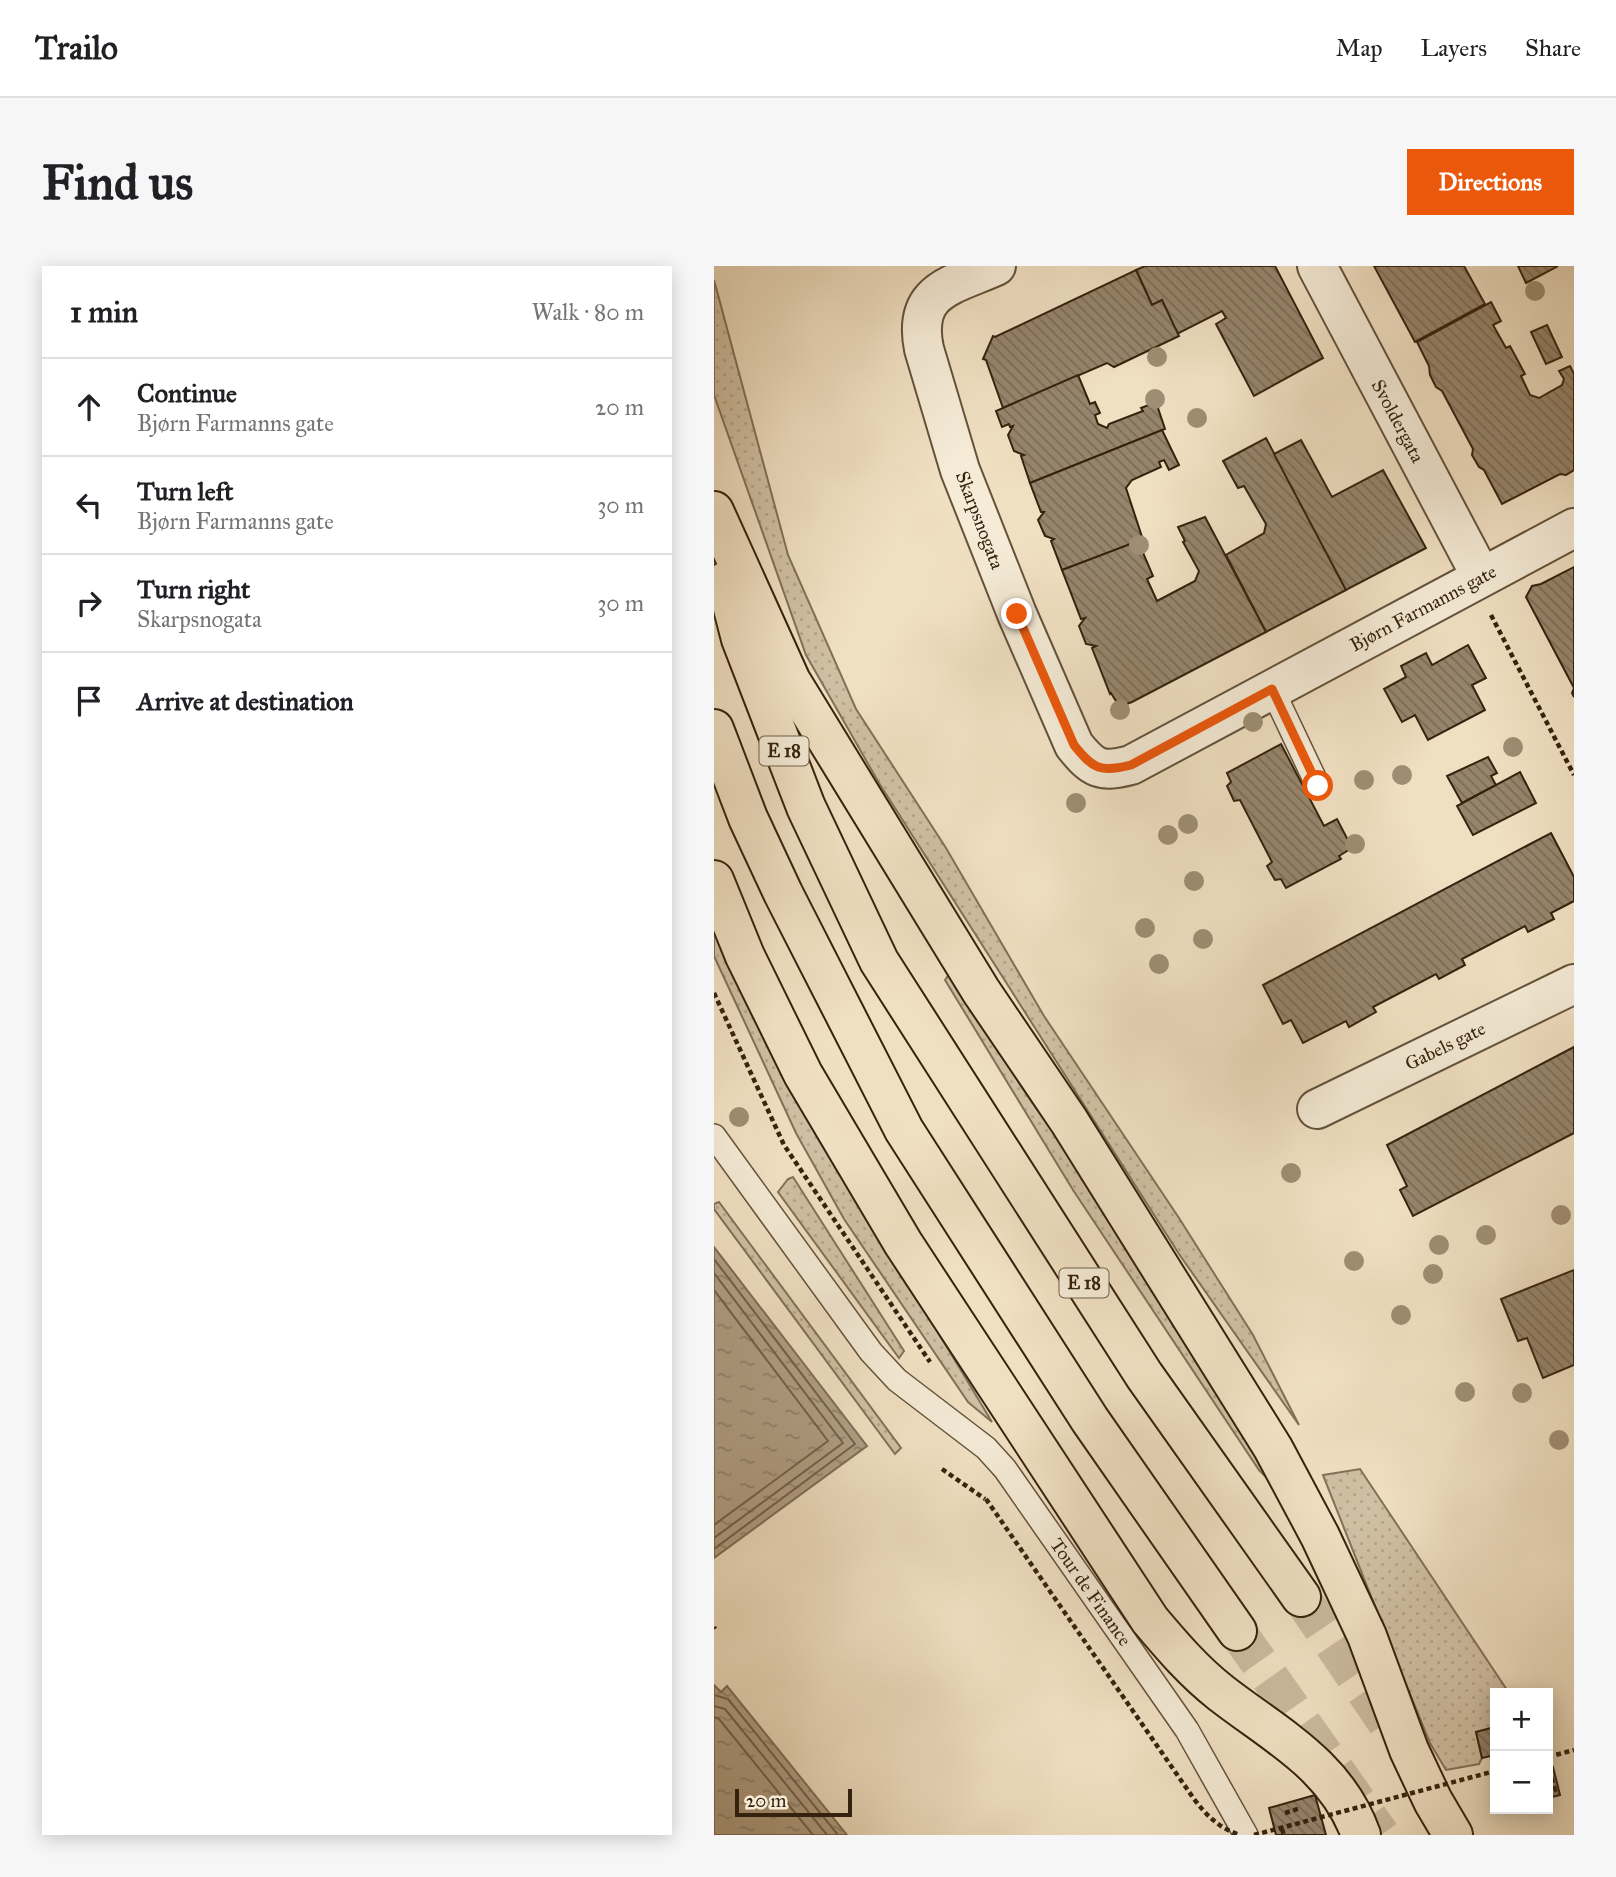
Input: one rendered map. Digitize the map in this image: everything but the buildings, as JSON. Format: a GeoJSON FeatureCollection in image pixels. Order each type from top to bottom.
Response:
{"type":"FeatureCollection","features":[{"type":"Feature","properties":{"kind":"highway"},"geometry":{"type":"LineString","coordinates":[[714,511],[791,681],[973,979],[1069,1121],[1273,1448],[1320,1536],[1367,1636],[1409,1750],[1433,1801],[1453,1835]]}},
{"type":"Feature","properties":{"kind":"highway","name":"E 18"},"geometry":{"type":"LineString","coordinates":[[714,531],[741,639],[806,807],[879,961],[1144,1375],[1301,1597]]}},
{"type":"Feature","properties":{"kind":"highway"},"geometry":{"type":"LineString","coordinates":[[714,729],[748,818],[783,893],[904,1130],[1090,1420],[1237,1631]]}},
{"type":"Feature","properties":{"kind":"highway"},"geometry":{"type":"LineString","coordinates":[[714,880],[745,956],[803,1074],[910,1254],[1150,1620],[1186,1664],[1321,1769],[1342,1796],[1361,1835]]}},
{"type":"Feature","properties":{"kind":"street","name":"Skarpsnogata"},"geometry":{"type":"LineString","coordinates":[[996,266],[939,292],[922,314],[920,331],[960,470],[1017,614],[1074,745]]}},
{"type":"Feature","properties":{"kind":"street","name":"Svoldergata"},"geometry":{"type":"LineString","coordinates":[[1317,266],[1485,590]]}},
{"type":"Feature","properties":{"kind":"street","name":"Bjørn Farmanns gate"},"geometry":{"type":"LineString","coordinates":[[1074,745],[1097,768],[1113,770],[1131,765],[1272,689],[1485,590],[1574,528]]}},
{"type":"Feature","properties":{"kind":"street","name":"Gabels gate"},"geometry":{"type":"LineString","coordinates":[[1317,1109],[1574,984]]}},
{"type":"Feature","properties":{"kind":"lane"},"geometry":{"type":"LineString","coordinates":[[1272,689],[1318,786]]}},
{"type":"Feature","properties":{"kind":"lane","name":"Tour de Finance"},"geometry":{"type":"LineString","coordinates":[[714,1136],[871,1352],[897,1380],[986,1448],[1005,1469],[1187,1730],[1246,1835]]}},
{"type":"Feature","properties":{"kind":"path"},"geometry":{"type":"LineString","coordinates":[[1485,590],[1492,616],[1574,775]]}},
{"type":"Feature","properties":{"kind":"path"},"geometry":{"type":"LineString","coordinates":[[714,993],[784,1145],[929,1361]]}},
{"type":"Feature","properties":{"kind":"path"},"geometry":{"type":"LineString","coordinates":[[942,1469],[986,1499],[1206,1815],[1219,1826],[1240,1835]]}},
{"type":"Feature","properties":{"kind":"path"},"geometry":{"type":"LineString","coordinates":[[1553,1756],[1574,1750]]}},
{"type":"Feature","properties":{"kind":"path"},"geometry":{"type":"LineString","coordinates":[[1254,1835],[1283,1832],[1490,1772]]}},
{"type":"Feature","properties":{"kind":"path"},"geometry":{"type":"LineString","coordinates":[[1285,1813],[1305,1807]]}},
{"type":"Feature","properties":{"kind":"shaded area"},"geometry":{"type":"Polygon","coordinates":[[[714,280],[788,555],[856,709],[946,848],[1044,1016],[1179,1218],[1253,1335],[1299,1425],[1179,1254],[879,783],[806,655],[714,395],[714,280]]]}},
{"type":"Feature","properties":{"kind":"shaded area"},"geometry":{"type":"Polygon","coordinates":[[[714,917],[820,1136],[992,1422],[968,1402],[844,1219],[796,1133],[714,956],[714,917]]]}},
{"type":"Feature","properties":{"kind":"shaded area"},"geometry":{"type":"Polygon","coordinates":[[[950,973],[1015,1064],[1289,1501],[1259,1470],[1073,1190],[945,980],[950,973]]]}},
{"type":"Feature","properties":{"kind":"shaded area"},"geometry":{"type":"Polygon","coordinates":[[[793,1177],[904,1351],[899,1358],[778,1192],[788,1179],[793,1177]]]}},
{"type":"Feature","properties":{"kind":"shaded area"},"geometry":{"type":"Polygon","coordinates":[[[719,1202],[901,1448],[895,1454],[714,1209],[714,1204],[719,1202]]]}},
{"type":"Feature","properties":{"kind":"shaded area"},"geometry":{"type":"Polygon","coordinates":[[[1360,1469],[1506,1688],[1490,1688],[1490,1728],[1476,1732],[1482,1758],[1479,1764],[1446,1770],[1430,1743],[1323,1475],[1360,1469]]]}},
{"type":"Feature","properties":{"kind":"water"},"geometry":{"type":"Polygon","coordinates":[[[714,1247],[867,1446],[714,1558],[714,1247]]]}},
{"type":"Feature","properties":{"kind":"water"},"geometry":{"type":"Polygon","coordinates":[[[714,1685],[721,1692],[727,1686],[847,1835],[714,1835],[714,1685]]]}},
{"type":"Feature","properties":{"kind":"tunnel"},"geometry":{"type":"LineString","coordinates":[[1301,1597],[1397,1738]]}},
{"type":"Feature","properties":{"kind":"tunnel"},"geometry":{"type":"LineString","coordinates":[[1237,1631],[1381,1835]]}},
{"type":"Feature","properties":{"kind":"route"},"geometry":{"type":"LineString","coordinates":[[1017,614],[1074,745],[1097,768],[1113,770],[1131,765],[1272,689],[1318,786]]}}]}
